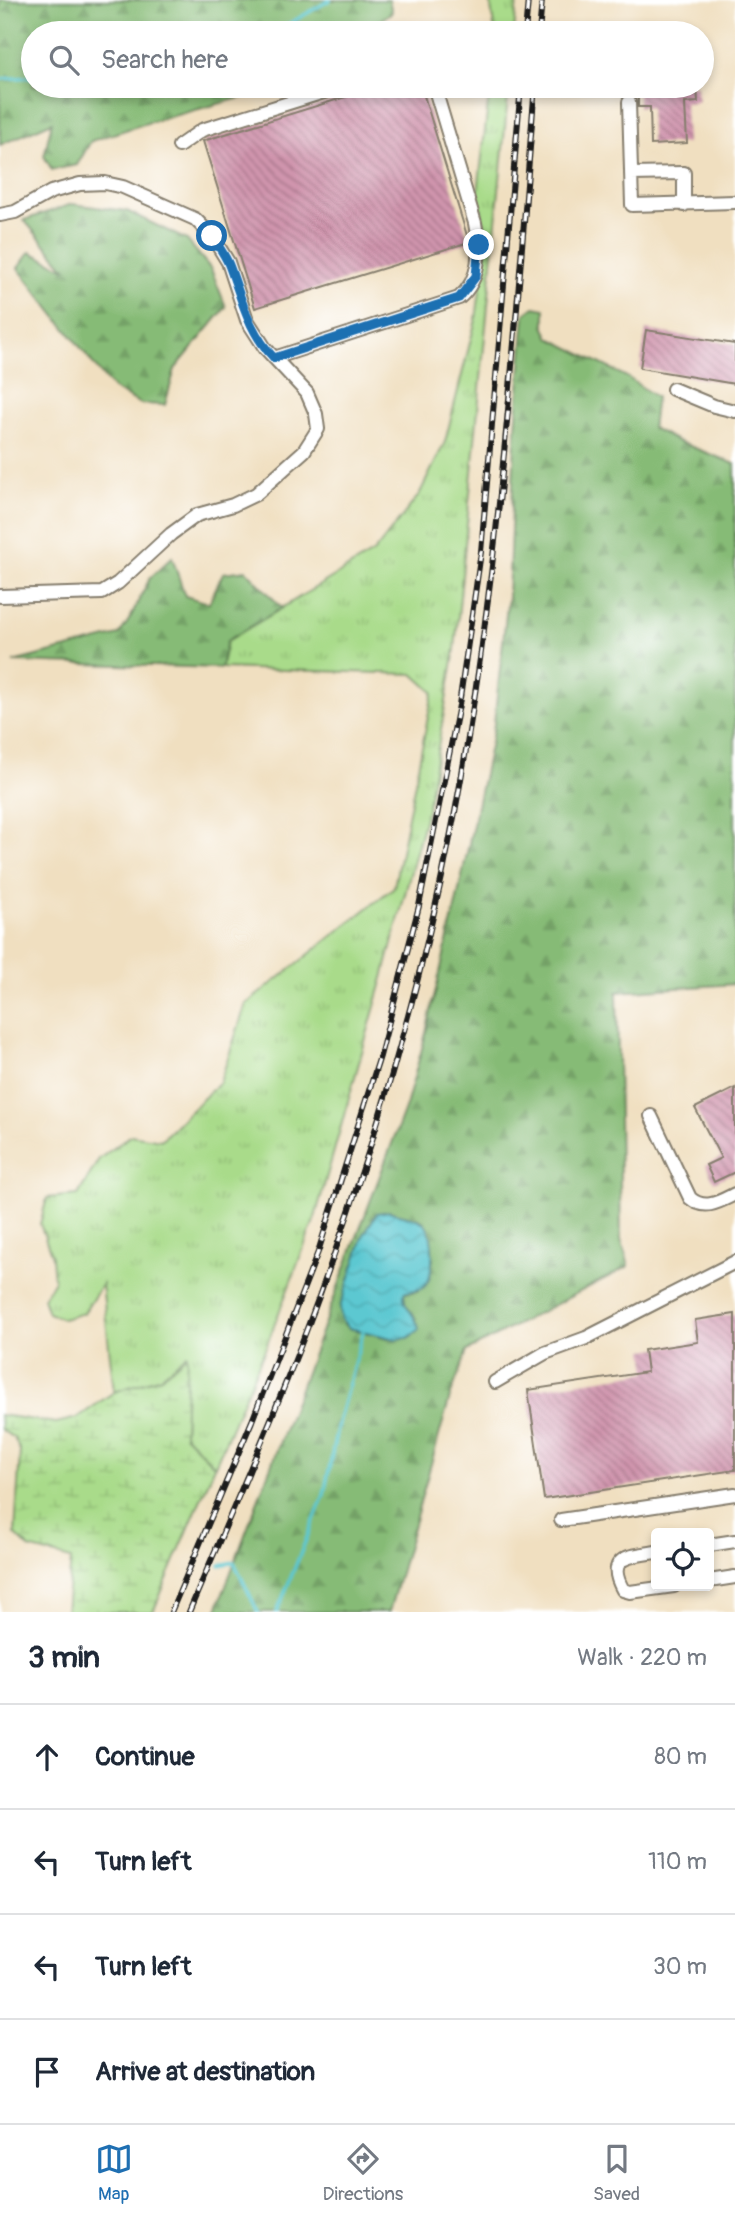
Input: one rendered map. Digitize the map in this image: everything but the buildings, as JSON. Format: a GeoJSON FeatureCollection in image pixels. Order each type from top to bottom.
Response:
{"type":"FeatureCollection","features":[{"type":"Feature","properties":{"kind":"lane"},"geometry":{"type":"LineString","coordinates":[[179,146],[202,130],[305,98]]}},
{"type":"Feature","properties":{"kind":"lane"},"geometry":{"type":"LineString","coordinates":[[274,358],[459,298],[476,276],[479,245],[475,223],[438,98]]}},
{"type":"Feature","properties":{"kind":"lane"},"geometry":{"type":"LineString","coordinates":[[629,102],[632,205],[735,202]]}},
{"type":"Feature","properties":{"kind":"lane"},"geometry":{"type":"LineString","coordinates":[[631,174],[684,173],[684,205]]}},
{"type":"Feature","properties":{"kind":"lane"},"geometry":{"type":"LineString","coordinates":[[0,215],[15,212],[51,192],[80,184],[105,183],[124,187],[195,219],[212,236],[228,262],[247,320],[265,348],[307,393],[316,414],[318,429],[304,451],[273,482],[233,505],[197,515],[171,534],[118,583],[102,593],[0,596]]}},
{"type":"Feature","properties":{"kind":"lane"},"geometry":{"type":"LineString","coordinates":[[673,389],[714,406],[735,411]]}},
{"type":"Feature","properties":{"kind":"lane"},"geometry":{"type":"LineString","coordinates":[[651,1116],[690,1198],[700,1205],[707,1205],[735,1194]]}},
{"type":"Feature","properties":{"kind":"lane"},"geometry":{"type":"LineString","coordinates":[[495,1382],[545,1353],[586,1338],[735,1262]]}},
{"type":"Feature","properties":{"kind":"lane"},"geometry":{"type":"LineString","coordinates":[[561,1520],[735,1494]]}},
{"type":"Feature","properties":{"kind":"lane"},"geometry":{"type":"LineString","coordinates":[[714,1544],[735,1541]]}},
{"type":"Feature","properties":{"kind":"lane"},"geometry":{"type":"LineString","coordinates":[[651,1553],[628,1556],[620,1560],[617,1566],[618,1583],[622,1590],[630,1592],[651,1589]]}},
{"type":"Feature","properties":{"kind":"lane"},"geometry":{"type":"LineString","coordinates":[[714,1580],[735,1577]]}},
{"type":"Feature","properties":{"kind":"green space"},"geometry":{"type":"Polygon","coordinates":[[[0,0],[389,0],[392,12],[379,21],[21,21],[21,98],[240,98],[91,141],[77,165],[52,170],[44,156],[52,122],[0,145],[0,0]]]}},
{"type":"Feature","properties":{"kind":"green space"},"geometry":{"type":"Polygon","coordinates":[[[490,0],[517,0],[515,21],[493,21],[490,0]]]}},
{"type":"Feature","properties":{"kind":"green space"},"geometry":{"type":"Polygon","coordinates":[[[489,98],[508,98],[455,649],[427,810],[315,1218],[266,1347],[215,1466],[184,1435],[186,1355],[161,1377],[114,1392],[102,1284],[84,1313],[63,1319],[48,1313],[43,1298],[54,1281],[52,1257],[40,1224],[47,1198],[78,1195],[99,1159],[131,1135],[161,1140],[220,1082],[246,1004],[394,887],[433,692],[413,674],[221,668],[227,641],[374,552],[419,495],[445,442],[476,319],[487,240],[478,192],[489,98]]]}},
{"type":"Feature","properties":{"kind":"green space"},"geometry":{"type":"Polygon","coordinates":[[[72,204],[127,211],[187,240],[211,269],[226,307],[175,369],[165,405],[141,404],[113,389],[18,268],[30,252],[66,269],[24,220],[72,204]]]}},
{"type":"Feature","properties":{"kind":"green space"},"geometry":{"type":"Polygon","coordinates":[[[534,307],[545,309],[545,328],[550,338],[627,377],[656,397],[652,428],[735,464],[735,984],[617,992],[621,1239],[629,1266],[467,1351],[450,1397],[389,1612],[216,1612],[406,1106],[424,1041],[493,732],[508,596],[515,441],[525,314],[534,307]],[[389,1211],[351,1278],[340,1307],[344,1324],[349,1328],[388,1338],[408,1338],[416,1319],[405,1304],[404,1293],[417,1291],[433,1260],[423,1221],[389,1211]]]}},
{"type":"Feature","properties":{"kind":"green space"},"geometry":{"type":"Polygon","coordinates":[[[172,557],[185,596],[209,603],[223,573],[246,570],[282,608],[227,641],[221,668],[13,662],[119,635],[150,578],[172,557]]]}},
{"type":"Feature","properties":{"kind":"green space"},"geometry":{"type":"Polygon","coordinates":[[[187,1355],[184,1435],[215,1466],[153,1612],[66,1612],[71,1559],[29,1548],[15,1534],[20,1451],[14,1438],[1,1430],[0,1415],[56,1423],[77,1418],[114,1392],[161,1377],[187,1355]]]}},
{"type":"Feature","properties":{"kind":"water"},"geometry":{"type":"Polygon","coordinates":[[[389,1211],[422,1221],[431,1236],[432,1265],[428,1282],[422,1289],[404,1293],[405,1303],[419,1330],[408,1338],[395,1339],[349,1328],[341,1319],[340,1307],[364,1234],[377,1213],[389,1211]]]}},
{"type":"Feature","properties":{"kind":"waterway"},"geometry":{"type":"LineString","coordinates":[[294,21],[330,0]]}},
{"type":"Feature","properties":{"kind":"waterway"},"geometry":{"type":"LineString","coordinates":[[0,79],[21,78]]}},
{"type":"Feature","properties":{"kind":"waterway"},"geometry":{"type":"LineString","coordinates":[[277,1612],[324,1495],[338,1423],[363,1332]]}},
{"type":"Feature","properties":{"kind":"waterway"},"geometry":{"type":"LineString","coordinates":[[220,1565],[234,1562],[258,1612]]}},
{"type":"Feature","properties":{"kind":"railway"},"geometry":{"type":"LineString","coordinates":[[526,21],[528,0]]}},
{"type":"Feature","properties":{"kind":"railway"},"geometry":{"type":"LineString","coordinates":[[540,21],[542,0]]}},
{"type":"Feature","properties":{"kind":"railway"},"geometry":{"type":"LineString","coordinates":[[171,1612],[252,1421],[318,1252],[380,1056],[419,906],[459,705],[481,552],[520,98]]}},
{"type":"Feature","properties":{"kind":"railway"},"geometry":{"type":"LineString","coordinates":[[189,1612],[263,1439],[326,1278],[383,1106],[430,931],[462,775],[490,579],[511,382],[534,98]]}},
{"type":"Feature","properties":{"kind":"route"},"geometry":{"type":"LineString","coordinates":[[212,236],[228,262],[247,320],[274,358],[459,298],[476,276],[479,245]]}}]}
